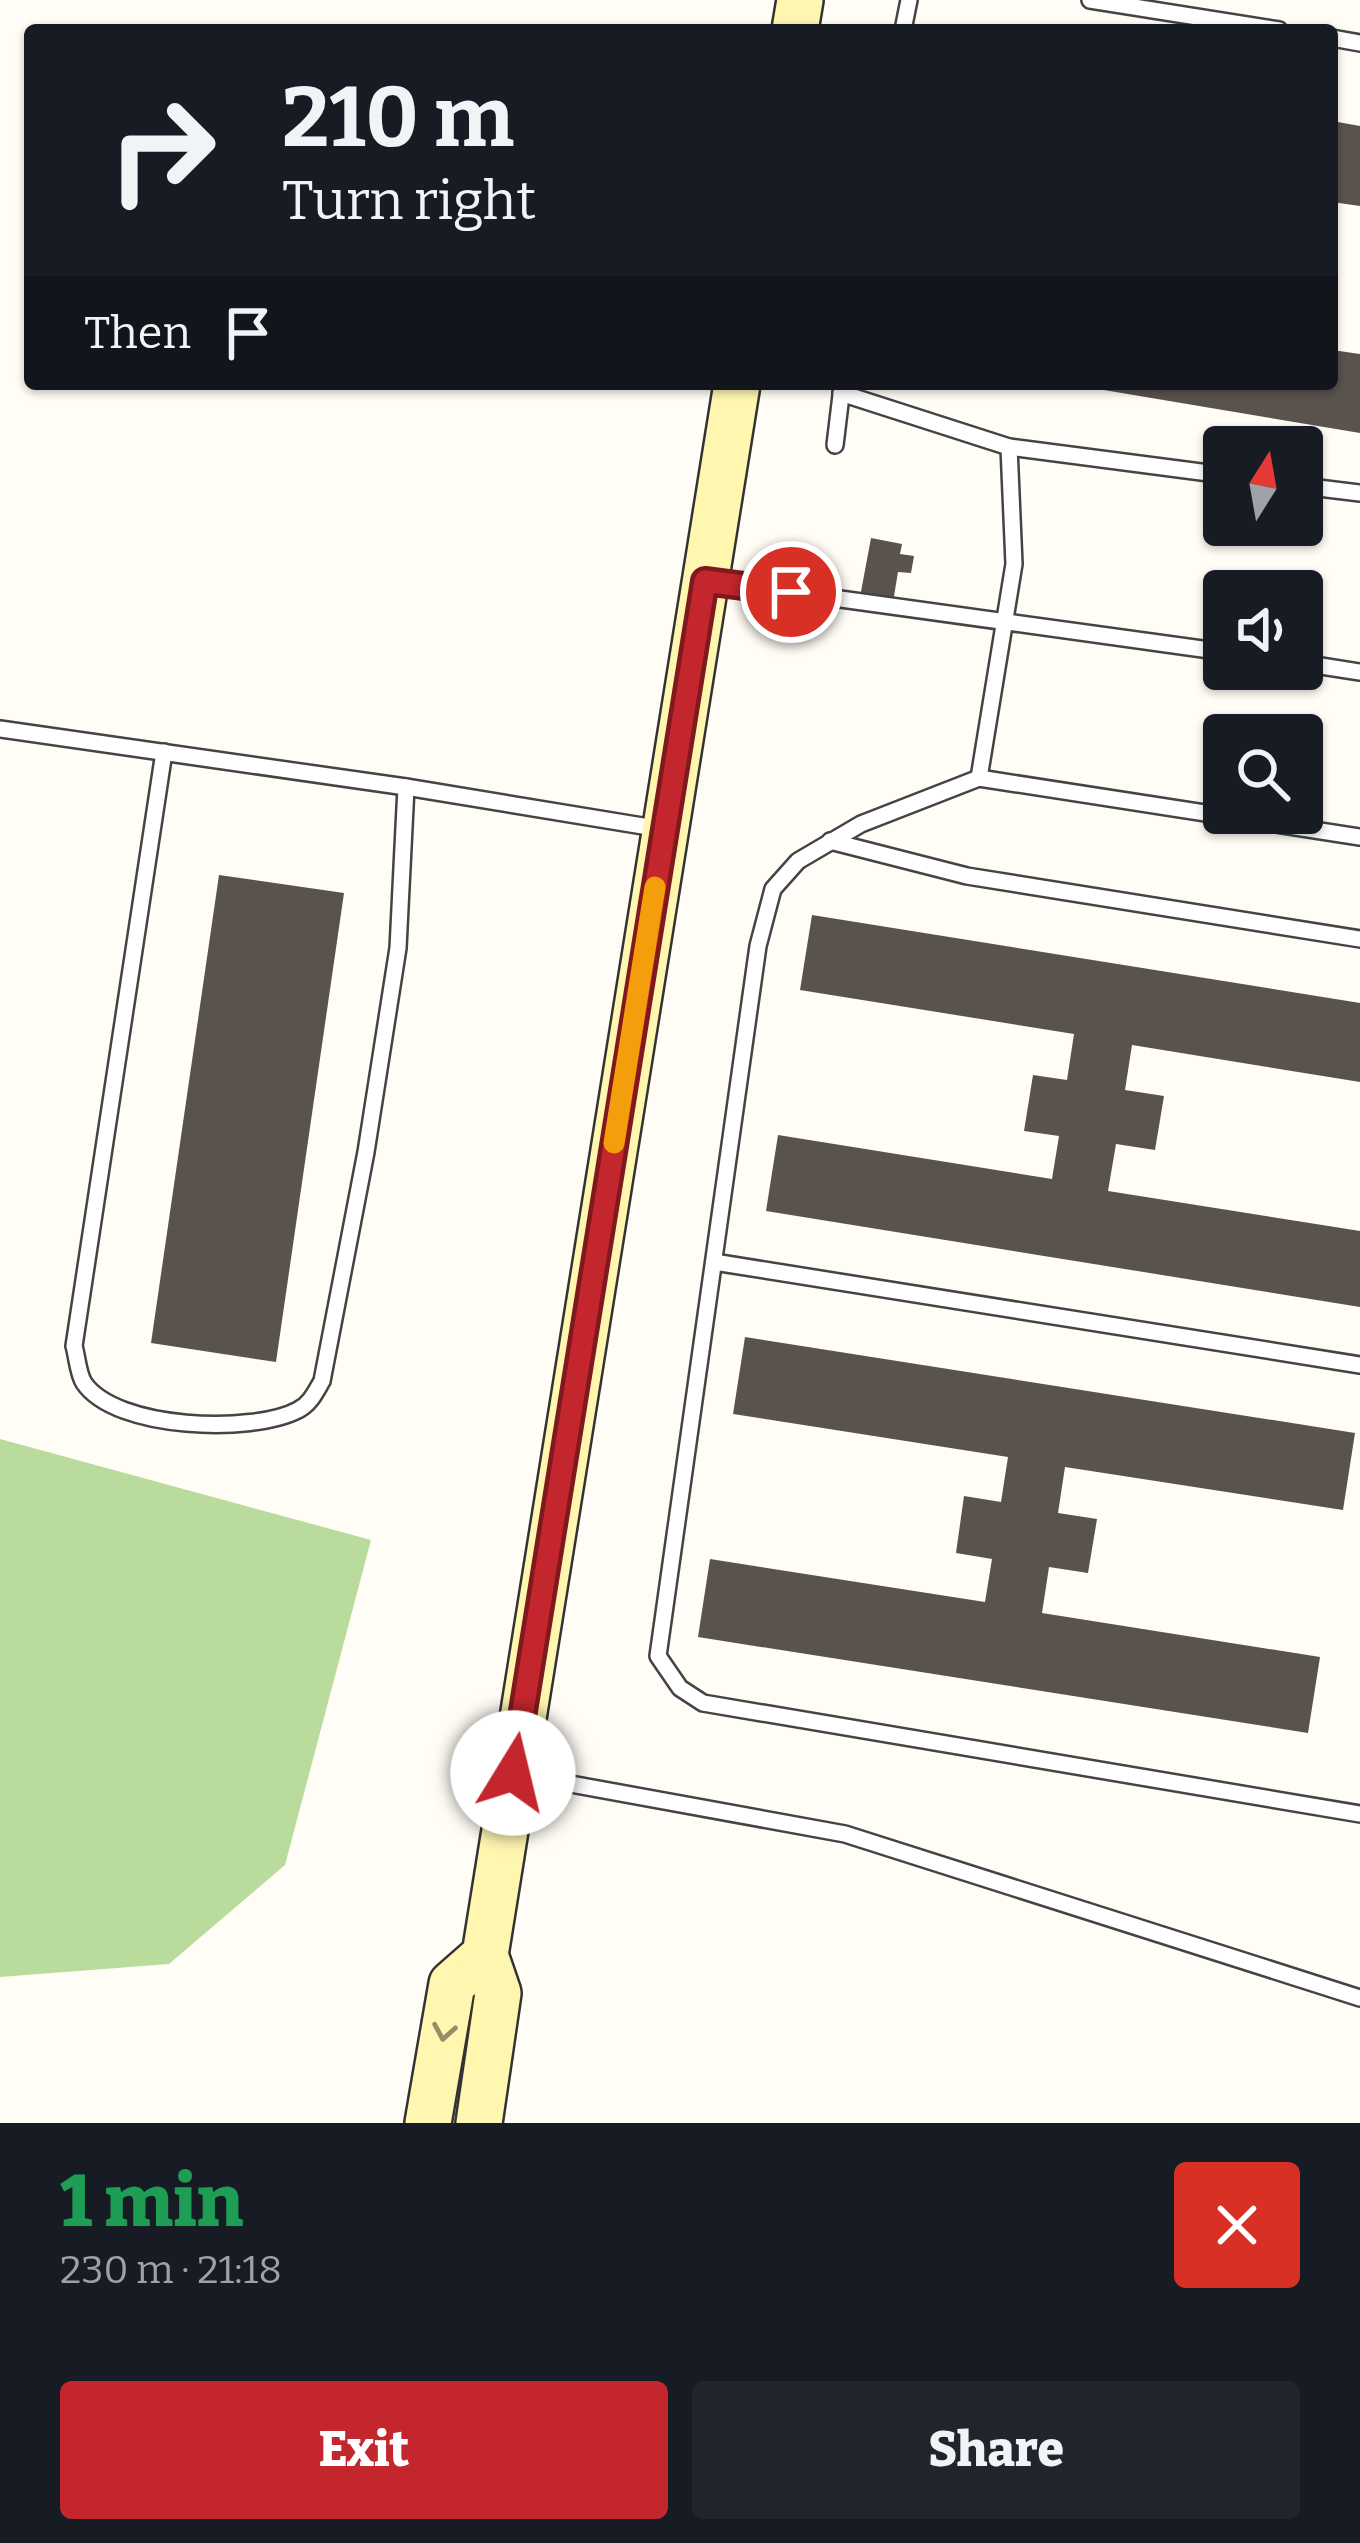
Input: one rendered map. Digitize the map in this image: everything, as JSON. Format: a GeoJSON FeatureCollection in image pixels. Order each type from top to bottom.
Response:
{"type":"FeatureCollection","features":[{"type":"Feature","properties":{"kind":"main road"},"geometry":{"type":"LineString","coordinates":[[479,2123],[498,1993],[485,1955],[736,390]]}},
{"type":"Feature","properties":{"kind":"main road"},"geometry":{"type":"LineString","coordinates":[[428,2123],[452,1984],[485,1955]]}},
{"type":"Feature","properties":{"kind":"lane"},"geometry":{"type":"LineString","coordinates":[[1090,0],[1241,24]]}},
{"type":"Feature","properties":{"kind":"lane"},"geometry":{"type":"LineString","coordinates":[[835,446],[841,390]]}},
{"type":"Feature","properties":{"kind":"lane"},"geometry":{"type":"LineString","coordinates":[[847,390],[1009,447],[1203,472]]}},
{"type":"Feature","properties":{"kind":"lane"},"geometry":{"type":"LineString","coordinates":[[979,778],[1015,564],[1009,447]]}},
{"type":"Feature","properties":{"kind":"lane"},"geometry":{"type":"LineString","coordinates":[[1323,489],[1360,494]]}},
{"type":"Feature","properties":{"kind":"lane"},"geometry":{"type":"LineString","coordinates":[[705,581],[1203,649]]}},
{"type":"Feature","properties":{"kind":"lane"},"geometry":{"type":"LineString","coordinates":[[1323,666],[1360,672]]}},
{"type":"Feature","properties":{"kind":"lane"},"geometry":{"type":"LineString","coordinates":[[0,732],[406,787],[664,830]]}},
{"type":"Feature","properties":{"kind":"lane"},"geometry":{"type":"LineString","coordinates":[[164,752],[74,1346],[84,1383],[113,1406],[146,1419],[260,1422],[298,1410],[311,1400],[322,1381],[366,1152],[398,948],[406,787]]}},
{"type":"Feature","properties":{"kind":"lane"},"geometry":{"type":"LineString","coordinates":[[1360,837],[979,778],[830,841],[798,861],[773,889],[758,946],[658,1656],[680,1688],[703,1703],[1360,1814]]}},
{"type":"Feature","properties":{"kind":"lane"},"geometry":{"type":"LineString","coordinates":[[830,841],[967,876],[1360,939]]}},
{"type":"Feature","properties":{"kind":"lane"},"geometry":{"type":"LineString","coordinates":[[714,1262],[1360,1366]]}},
{"type":"Feature","properties":{"kind":"lane"},"geometry":{"type":"LineString","coordinates":[[513,1773],[844,1834],[1360,1998]]}},
{"type":"Feature","properties":{"kind":"green space"},"geometry":{"type":"Polygon","coordinates":[[[0,1439],[371,1540],[285,1865],[169,1964],[0,1977],[0,1439]]]}},
{"type":"Feature","properties":{"kind":"building"},"geometry":{"type":"Polygon","coordinates":[[[1338,122],[1360,126],[1360,206],[1338,203],[1338,122]]]}},
{"type":"Feature","properties":{"kind":"building"},"geometry":{"type":"Polygon","coordinates":[[[1338,351],[1360,354],[1360,433],[1104,390],[1338,390],[1338,351]]]}},
{"type":"Feature","properties":{"kind":"building"},"geometry":{"type":"Polygon","coordinates":[[[871,538],[902,544],[900,554],[914,556],[911,573],[898,572],[893,602],[860,597],[871,538]]]}},
{"type":"Feature","properties":{"kind":"building"},"geometry":{"type":"Polygon","coordinates":[[[219,875],[344,893],[276,1362],[151,1343],[219,875]]]}},
{"type":"Feature","properties":{"kind":"building"},"geometry":{"type":"Polygon","coordinates":[[[812,915],[1360,1003],[1360,1082],[1132,1045],[1125,1090],[1164,1096],[1155,1150],[1116,1144],[1108,1191],[1360,1231],[1360,1307],[766,1211],[778,1135],[1052,1179],[1059,1136],[1024,1131],[1033,1075],[1067,1080],[1074,1034],[800,990],[812,915]]]}},
{"type":"Feature","properties":{"kind":"building"},"geometry":{"type":"Polygon","coordinates":[[[745,1337],[1355,1433],[1343,1510],[1065,1467],[1058,1513],[1097,1519],[1088,1573],[1049,1567],[1042,1613],[1320,1657],[1308,1733],[698,1637],[710,1559],[985,1602],[992,1559],[956,1553],[964,1496],[1001,1502],[1008,1457],[733,1414],[745,1337]]]}},
{"type":"Feature","properties":{"kind":"slow traffic"},"geometry":{"type":"LineString","coordinates":[[614,1143],[655,887]]}},
{"type":"Feature","properties":{"kind":"route"},"geometry":{"type":"LineString","coordinates":[[513,1773],[705,581],[791,592]]}}]}
